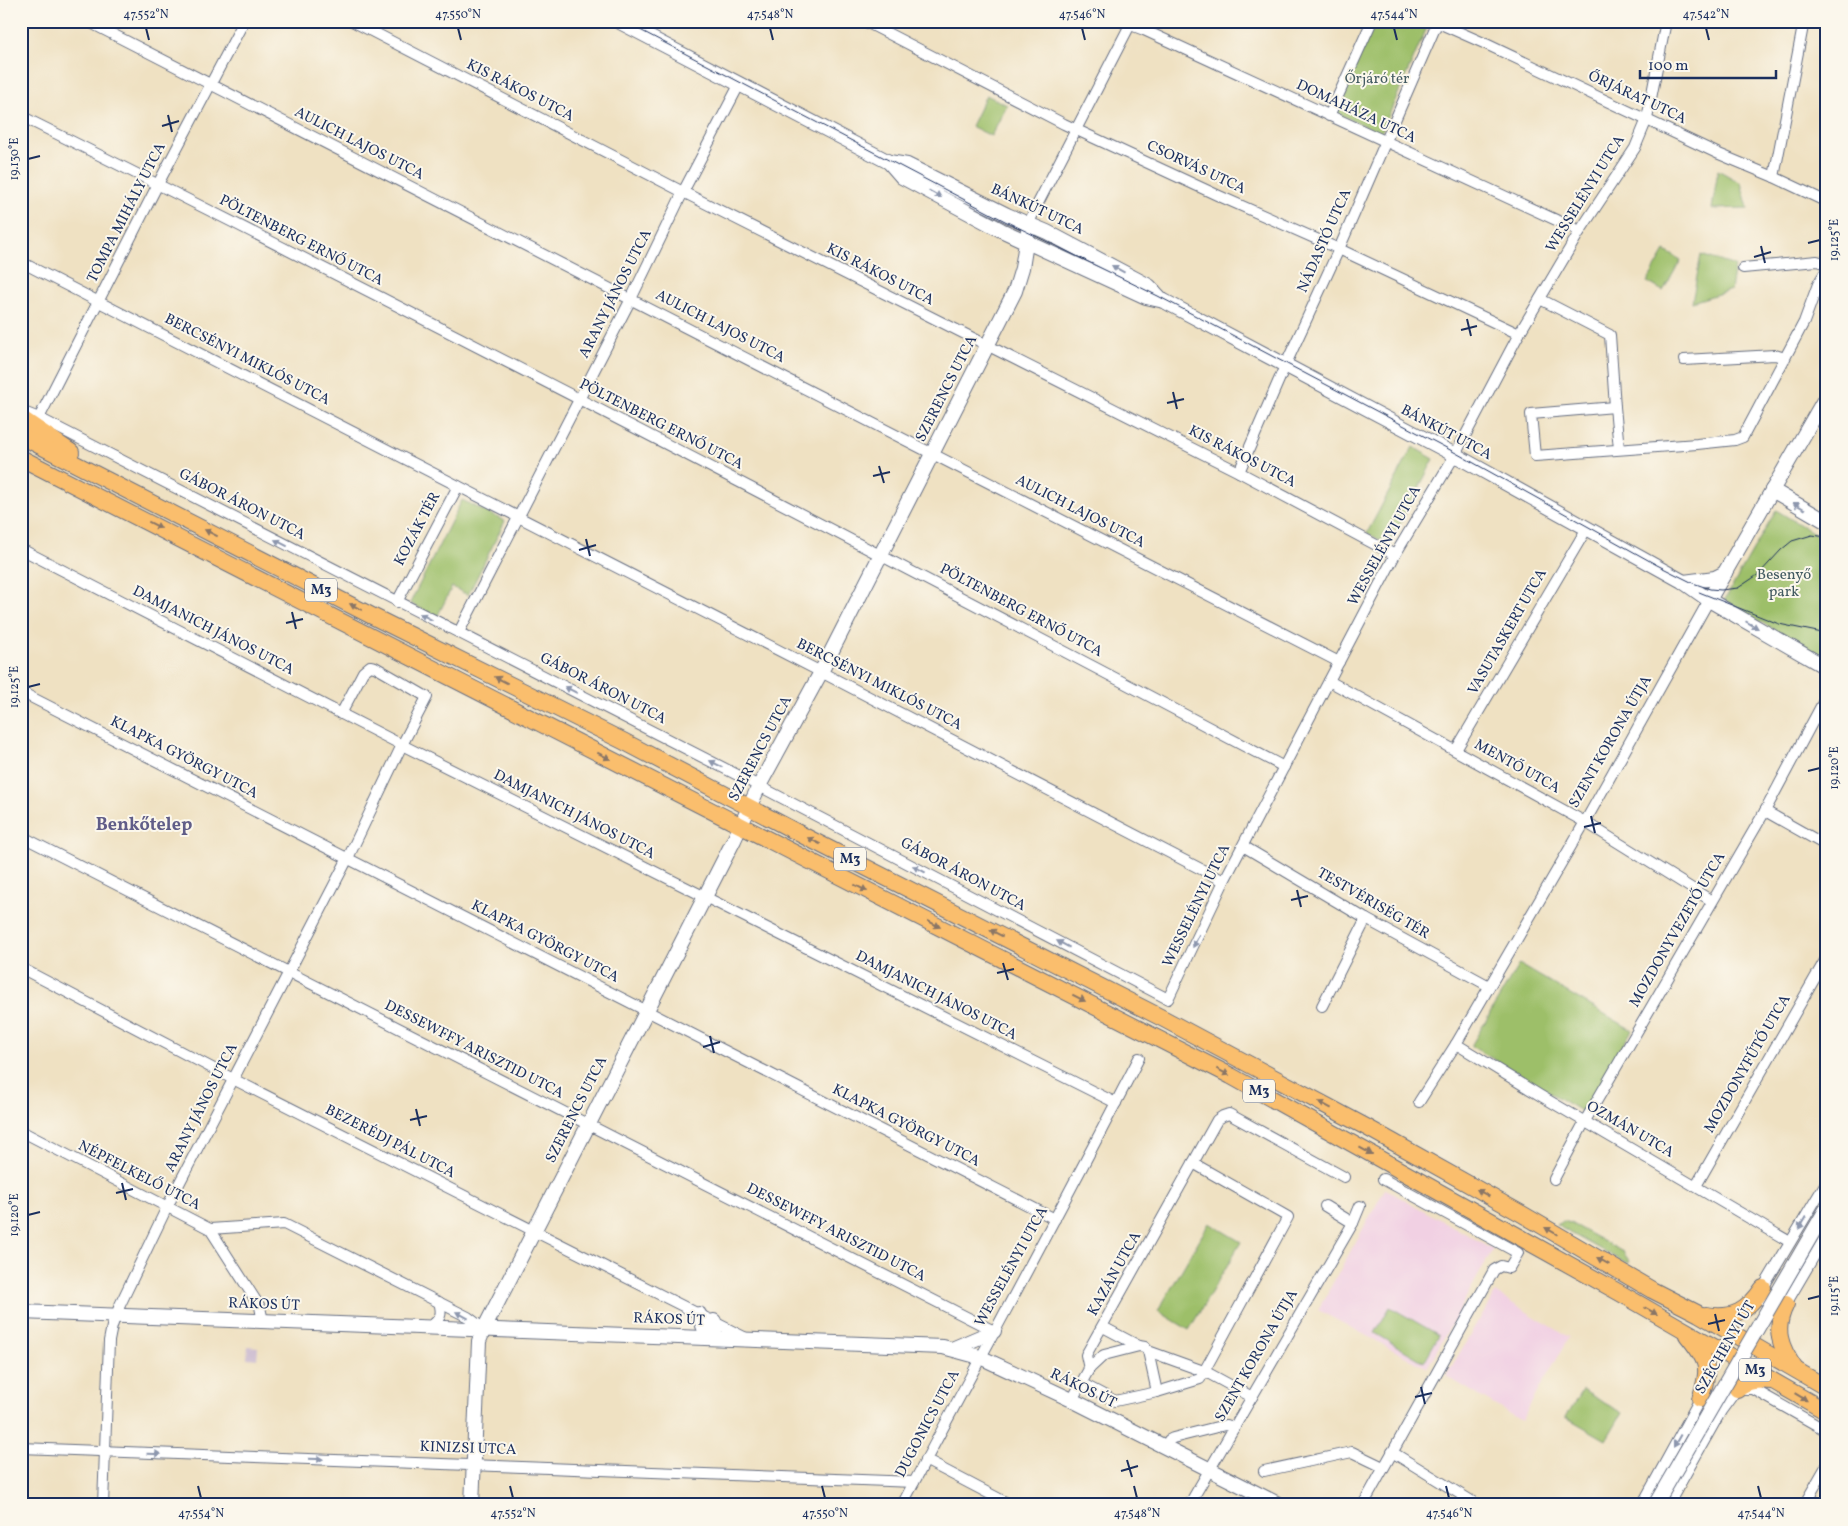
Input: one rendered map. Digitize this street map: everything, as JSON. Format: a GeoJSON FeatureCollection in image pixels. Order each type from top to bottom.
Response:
{"type":"FeatureCollection","features":[{"type":"Feature","properties":{"kind":"main road"},"geometry":{"type":"LineString","coordinates":[[21,418],[131,492]]}},
{"type":"Feature","properties":{"kind":"main road","name":"M3"},"geometry":{"type":"LineString","coordinates":[[21,436],[1164,1019],[1368,1128],[1827,1388]]}},
{"type":"Feature","properties":{"kind":"main road","name":"M3"},"geometry":{"type":"LineString","coordinates":[[21,458],[1231,1076],[1827,1412]]}},
{"type":"Feature","properties":{"kind":"main road"},"geometry":{"type":"LineString","coordinates":[[21,470],[122,508]]}},
{"type":"Feature","properties":{"kind":"main road"},"geometry":{"type":"LineString","coordinates":[[1699,1314],[1732,1316],[1748,1307],[1763,1288]]}},
{"type":"Feature","properties":{"kind":"main road"},"geometry":{"type":"LineString","coordinates":[[1786,1304],[1780,1316],[1779,1336],[1787,1358],[1795,1369]]}},
{"type":"Feature","properties":{"kind":"main road"},"geometry":{"type":"LineString","coordinates":[[1683,1330],[1700,1352],[1704,1361],[1707,1376],[1700,1399]]}},
{"type":"Feature","properties":{"kind":"main road"},"geometry":{"type":"LineString","coordinates":[[1736,1389],[1743,1384],[1755,1380],[1774,1381]]}},
{"type":"Feature","properties":{"kind":"street","name":"AULICH LAJOS UTCA"},"geometry":{"type":"LineString","coordinates":[[87,21],[1339,662]]}},
{"type":"Feature","properties":{"kind":"street","name":"TOMPA MIHÁLY UTCA"},"geometry":{"type":"LineString","coordinates":[[39,418],[158,184],[244,21]]}},
{"type":"Feature","properties":{"kind":"street","name":"KIS RÁKOS UTCA"},"geometry":{"type":"LineString","coordinates":[[352,21],[683,192],[1239,472],[1396,555]]}},
{"type":"Feature","properties":{"kind":"street","name":"BÁNKÚT UTCA"},"geometry":{"type":"LineString","coordinates":[[618,21],[889,162],[908,165],[1086,252],[1149,286],[1164,301]]}},
{"type":"Feature","properties":{"kind":"street","name":"CSORVÁS UTCA"},"geometry":{"type":"LineString","coordinates":[[864,21],[1076,130],[1217,195],[1339,248],[1519,334]]}},
{"type":"Feature","properties":{"kind":"street"},"geometry":{"type":"LineString","coordinates":[[1329,116],[1372,21]]}},
{"type":"Feature","properties":{"kind":"street","name":"WESSELÉNYI UTCA"},"geometry":{"type":"LineString","coordinates":[[1168,999],[1224,881],[1396,555],[1455,455],[1519,334],[1580,231],[1635,148],[1647,119],[1666,21]]}},
{"type":"Feature","properties":{"kind":"street"},"geometry":{"type":"LineString","coordinates":[[1774,177],[1804,21]]}},
{"type":"Feature","properties":{"kind":"street","name":"ŐRJÁRAT UTCA"},"geometry":{"type":"LineString","coordinates":[[1436,22],[1719,154],[1827,202]]}},
{"type":"Feature","properties":{"kind":"street","name":"NÁDASTÓ UTCA"},"geometry":{"type":"LineString","coordinates":[[1239,472],[1386,142],[1436,22]]}},
{"type":"Feature","properties":{"kind":"street","name":"SZERENCS UTCA"},"geometry":{"type":"LineString","coordinates":[[472,1505],[479,1341],[484,1329],[535,1232],[759,786],[821,672],[1015,291],[1022,268],[1031,216],[1076,130],[1127,23]]}},
{"type":"Feature","properties":{"kind":"street","name":"DOMAHÁZA UTCA"},"geometry":{"type":"LineString","coordinates":[[1127,23],[1580,231]]}},
{"type":"Feature","properties":{"kind":"street","name":"ARANY JÁNOS UTCA"},"geometry":{"type":"LineString","coordinates":[[519,517],[632,299],[683,192],[739,85]]}},
{"type":"Feature","properties":{"kind":"street","name":"PÖLTENBERG ERNŐ UTCA"},"geometry":{"type":"LineString","coordinates":[[21,116],[158,184],[881,554],[1284,767]]}},
{"type":"Feature","properties":{"kind":"street","name":"BÁNKÚT UTCA"},"geometry":{"type":"LineString","coordinates":[[889,162],[902,177],[1001,230],[1146,297],[1164,301],[1455,455],[1684,582],[1710,600],[1827,668]]}},
{"type":"Feature","properties":{"kind":"street"},"geometry":{"type":"LineString","coordinates":[[1743,268],[1817,261],[1827,264]]}},
{"type":"Feature","properties":{"kind":"street","name":"BERCSÉNYI MIKLÓS UTCA"},"geometry":{"type":"LineString","coordinates":[[21,262],[458,486]]}},
{"type":"Feature","properties":{"kind":"street"},"geometry":{"type":"LineString","coordinates":[[1615,407],[1531,414],[1535,456],[1697,444],[1735,440],[1743,437],[1804,322],[1818,284],[1827,269]]}},
{"type":"Feature","properties":{"kind":"street"},"geometry":{"type":"LineString","coordinates":[[1540,299],[1610,335],[1619,449]]}},
{"type":"Feature","properties":{"kind":"street"},"geometry":{"type":"LineString","coordinates":[[1684,360],[1775,355],[1785,358]]}},
{"type":"Feature","properties":{"kind":"street","name":"SZENT KORONA ÚTJA"},"geometry":{"type":"LineString","coordinates":[[1419,1102],[1456,1044],[1585,822],[1827,395]]}},
{"type":"Feature","properties":{"kind":"street","name":"GÁBOR ÁRON UTCA"},"geometry":{"type":"LineString","coordinates":[[21,411],[39,418],[459,632],[1168,999]]}},
{"type":"Feature","properties":{"kind":"street","name":"KOZÁK TÉR"},"geometry":{"type":"LineString","coordinates":[[397,602],[458,486],[519,517]]}},
{"type":"Feature","properties":{"kind":"street"},"geometry":{"type":"LineString","coordinates":[[1772,490],[1827,522]]}},
{"type":"Feature","properties":{"kind":"street"},"geometry":{"type":"LineString","coordinates":[[459,632],[519,517]]}},
{"type":"Feature","properties":{"kind":"street","name":"BERCSÉNYI MIKLÓS UTCA"},"geometry":{"type":"LineString","coordinates":[[519,517],[1224,881]]}},
{"type":"Feature","properties":{"kind":"street","name":"VASUTASKERT UTCA"},"geometry":{"type":"LineString","coordinates":[[1456,750],[1586,528]]}},
{"type":"Feature","properties":{"kind":"street","name":"DAMJANICH JÁNOS UTCA"},"geometry":{"type":"LineString","coordinates":[[21,549],[704,898],[1116,1103]]}},
{"type":"Feature","properties":{"kind":"street"},"geometry":{"type":"LineString","coordinates":[[1684,582],[1715,578],[1725,573]]}},
{"type":"Feature","properties":{"kind":"street"},"geometry":{"type":"LineString","coordinates":[[341,714],[363,672],[370,666],[375,667],[427,697],[402,745]]}},
{"type":"Feature","properties":{"kind":"street","name":"MENTŐ UTCA"},"geometry":{"type":"LineString","coordinates":[[1329,681],[1585,822],[1712,901]]}},
{"type":"Feature","properties":{"kind":"street","name":"KLAPKA GYÖRGY UTCA"},"geometry":{"type":"LineString","coordinates":[[21,692],[1056,1219]]}},
{"type":"Feature","properties":{"kind":"street","name":"MOZDONYVEZETŐ UTCA"},"geometry":{"type":"LineString","coordinates":[[1554,1179],[1585,1121],[1765,811],[1827,695]]}},
{"type":"Feature","properties":{"kind":"street","name":"ARANY JÁNOS UTCA"},"geometry":{"type":"LineString","coordinates":[[103,1505],[109,1341],[115,1316],[167,1207],[348,858],[402,745]]}},
{"type":"Feature","properties":{"kind":"street"},"geometry":{"type":"LineString","coordinates":[[1765,811],[1827,846]]}},
{"type":"Feature","properties":{"kind":"street","name":"DESSEWFFY ARISZTID UTCA"},"geometry":{"type":"LineString","coordinates":[[21,836],[994,1331]]}},
{"type":"Feature","properties":{"kind":"street","name":"TESTVÉRISÉG TÉR"},"geometry":{"type":"LineString","coordinates":[[1243,846],[1366,919],[1489,986]]}},
{"type":"Feature","properties":{"kind":"street"},"geometry":{"type":"LineString","coordinates":[[1322,1006],[1366,919]]}},
{"type":"Feature","properties":{"kind":"street","name":"MOZDONYFŰTŐ UTCA"},"geometry":{"type":"LineString","coordinates":[[1696,1186],[1827,957]]}},
{"type":"Feature","properties":{"kind":"street","name":"BEZERÉDJ PÁL UTCA"},"geometry":{"type":"LineString","coordinates":[[21,968],[233,1079],[747,1339]]}},
{"type":"Feature","properties":{"kind":"street","name":"OZMÁN UTCA"},"geometry":{"type":"LineString","coordinates":[[1456,1044],[1790,1242]]}},
{"type":"Feature","properties":{"kind":"street","name":"WESSELÉNYI UTCA"},"geometry":{"type":"LineString","coordinates":[[980,1357],[1056,1219],[1139,1058]]}},
{"type":"Feature","properties":{"kind":"street","name":"KAZÁN UTCA"},"geometry":{"type":"LineString","coordinates":[[1072,1400],[1089,1370],[1086,1355],[1217,1120],[1229,1114],[1344,1177]]}},
{"type":"Feature","properties":{"kind":"street","name":"NÉPFELKELŐ UTCA"},"geometry":{"type":"LineString","coordinates":[[21,1131],[210,1229],[284,1224],[468,1317],[484,1329]]}},
{"type":"Feature","properties":{"kind":"street"},"geometry":{"type":"LineString","coordinates":[[1081,1383],[1115,1400],[1157,1392],[1200,1379],[1206,1372],[1288,1217],[1193,1164]]}},
{"type":"Feature","properties":{"kind":"street"},"geometry":{"type":"LineString","coordinates":[[1363,1505],[1494,1270],[1501,1266],[1509,1268],[1518,1253],[1383,1179]]}},
{"type":"Feature","properties":{"kind":"street"},"geometry":{"type":"LineString","coordinates":[[1827,1182],[1763,1288],[1764,1299],[1768,1305],[1776,1307],[1786,1304],[1827,1234]]}},
{"type":"Feature","properties":{"kind":"street"},"geometry":{"type":"LineString","coordinates":[[1324,1206],[1353,1223]]}},
{"type":"Feature","properties":{"kind":"street","name":"SZÉCHENYI ÚT"},"geometry":{"type":"LineString","coordinates":[[1655,1505],[1827,1208]]}},
{"type":"Feature","properties":{"kind":"street","name":"SZENT KORONA ÚTJA"},"geometry":{"type":"LineString","coordinates":[[1189,1505],[1361,1209]]}},
{"type":"Feature","properties":{"kind":"street"},"geometry":{"type":"LineString","coordinates":[[210,1229],[260,1307],[263,1321]]}},
{"type":"Feature","properties":{"kind":"street"},"geometry":{"type":"LineString","coordinates":[[430,1327],[441,1316],[442,1310],[439,1302]]}},
{"type":"Feature","properties":{"kind":"street","name":"RÁKOS ÚT"},"geometry":{"type":"LineString","coordinates":[[21,1312],[918,1345],[952,1349],[980,1357],[1072,1400],[1280,1505]]}},
{"type":"Feature","properties":{"kind":"street"},"geometry":{"type":"LineString","coordinates":[[690,1338],[698,1329],[700,1316]]}},
{"type":"Feature","properties":{"kind":"street"},"geometry":{"type":"LineString","coordinates":[[700,1316],[706,1334],[710,1338],[714,1334],[714,1321]]}},
{"type":"Feature","properties":{"kind":"street"},"geometry":{"type":"LineString","coordinates":[[1102,1328],[1143,1349],[1206,1372],[1252,1397]]}},
{"type":"Feature","properties":{"kind":"street"},"geometry":{"type":"LineString","coordinates":[[952,1349],[994,1331]]}},
{"type":"Feature","properties":{"kind":"street"},"geometry":{"type":"LineString","coordinates":[[1089,1370],[1104,1355],[1143,1349]]}},
{"type":"Feature","properties":{"kind":"street"},"geometry":{"type":"LineString","coordinates":[[1143,1349],[1157,1392]]}},
{"type":"Feature","properties":{"kind":"street","name":"DUGONICS UTCA"},"geometry":{"type":"LineString","coordinates":[[902,1505],[980,1357]]}},
{"type":"Feature","properties":{"kind":"street"},"geometry":{"type":"LineString","coordinates":[[1668,1505],[1736,1389],[1753,1389],[1827,1431]]}},
{"type":"Feature","properties":{"kind":"street"},"geometry":{"type":"LineString","coordinates":[[1642,1505],[1700,1399],[1722,1411]]}},
{"type":"Feature","properties":{"kind":"street"},"geometry":{"type":"LineString","coordinates":[[1164,1448],[1169,1440],[1173,1438],[1225,1425],[1235,1428]]}},
{"type":"Feature","properties":{"kind":"street","name":"KINIZSI UTCA"},"geometry":{"type":"LineString","coordinates":[[21,1448],[914,1482]]}},
{"type":"Feature","properties":{"kind":"street"},"geometry":{"type":"LineString","coordinates":[[1264,1471],[1352,1452],[1383,1467]]}},
{"type":"Feature","properties":{"kind":"street"},"geometry":{"type":"LineString","coordinates":[[1392,1452],[1478,1505]]}},
{"type":"Feature","properties":{"kind":"street"},"geometry":{"type":"LineString","coordinates":[[925,1460],[1012,1505]]}},
{"type":"Feature","properties":{"kind":"street"},"geometry":{"type":"LineString","coordinates":[[1804,1505],[1827,1465]]}},
{"type":"Feature","properties":{"kind":"shaded area"},"geometry":{"type":"Polygon","coordinates":[[[1385,1189],[1493,1249],[1427,1368],[1318,1310],[1385,1189]]]}},
{"type":"Feature","properties":{"kind":"shaded area"},"geometry":{"type":"Polygon","coordinates":[[[1495,1293],[1569,1337],[1521,1421],[1446,1376],[1495,1293]]]}},
{"type":"Feature","properties":{"kind":"shaded area"},"geometry":{"type":"Polygon","coordinates":[[[248,1346],[258,1347],[257,1359],[247,1358],[248,1346]]]}},
{"type":"Feature","properties":{"kind":"green space","name":"Őrjáró tér"},"geometry":{"type":"Polygon","coordinates":[[[1375,21],[1424,21],[1429,23],[1381,133],[1334,112],[1375,21]]]}},
{"type":"Feature","properties":{"kind":"green space"},"geometry":{"type":"Polygon","coordinates":[[[986,95],[1007,105],[991,136],[971,126],[986,95]]]}},
{"type":"Feature","properties":{"kind":"green space"},"geometry":{"type":"Polygon","coordinates":[[[1718,170],[1741,183],[1748,208],[1712,209],[1718,170]]]}},
{"type":"Feature","properties":{"kind":"green space"},"geometry":{"type":"Polygon","coordinates":[[[1665,251],[1681,260],[1663,291],[1647,282],[1665,251]]]}},
{"type":"Feature","properties":{"kind":"green space"},"geometry":{"type":"Polygon","coordinates":[[[1701,255],[1735,266],[1731,290],[1692,302],[1701,255]]]}},
{"type":"Feature","properties":{"kind":"green space"},"geometry":{"type":"Polygon","coordinates":[[[1413,447],[1434,459],[1389,545],[1367,533],[1413,447]]]}},
{"type":"Feature","properties":{"kind":"green space"},"geometry":{"type":"Polygon","coordinates":[[[462,500],[505,521],[468,595],[452,587],[437,617],[410,603],[462,500]]]}},
{"type":"Feature","properties":{"kind":"green space","name":"Besenyő park"},"geometry":{"type":"Polygon","coordinates":[[[1776,510],[1827,541],[1827,660],[1724,601],[1776,510]]]}},
{"type":"Feature","properties":{"kind":"green space"},"geometry":{"type":"Polygon","coordinates":[[[1519,964],[1632,1030],[1584,1113],[1471,1046],[1519,964]]]}},
{"type":"Feature","properties":{"kind":"green space"},"geometry":{"type":"Polygon","coordinates":[[[1563,1221],[1623,1252],[1630,1262],[1625,1263],[1556,1225],[1563,1221]]]}},
{"type":"Feature","properties":{"kind":"green space"},"geometry":{"type":"Polygon","coordinates":[[[1209,1223],[1241,1242],[1189,1330],[1158,1311],[1209,1223]]]}},
{"type":"Feature","properties":{"kind":"green space"},"geometry":{"type":"Polygon","coordinates":[[[1390,1307],[1439,1335],[1424,1362],[1375,1333],[1390,1307]]]}},
{"type":"Feature","properties":{"kind":"green space"},"geometry":{"type":"Polygon","coordinates":[[[1582,1390],[1622,1413],[1606,1440],[1566,1417],[1582,1390]]]}},
{"type":"Feature","properties":{"kind":"tram line"},"geometry":{"type":"LineString","coordinates":[[623,21],[1005,221],[1158,296],[1456,453],[1657,565],[1693,583],[1710,589],[1738,588],[1759,574],[1792,541],[1812,535],[1827,537]]}},
{"type":"Feature","properties":{"kind":"tram line"},"geometry":{"type":"LineString","coordinates":[[1699,592],[1779,624],[1827,634]]}},
{"type":"Feature","properties":{"kind":"district","name":"Benkőtelep"},"geometry":{"type":"Point","coordinates":[144,825]}}]}
